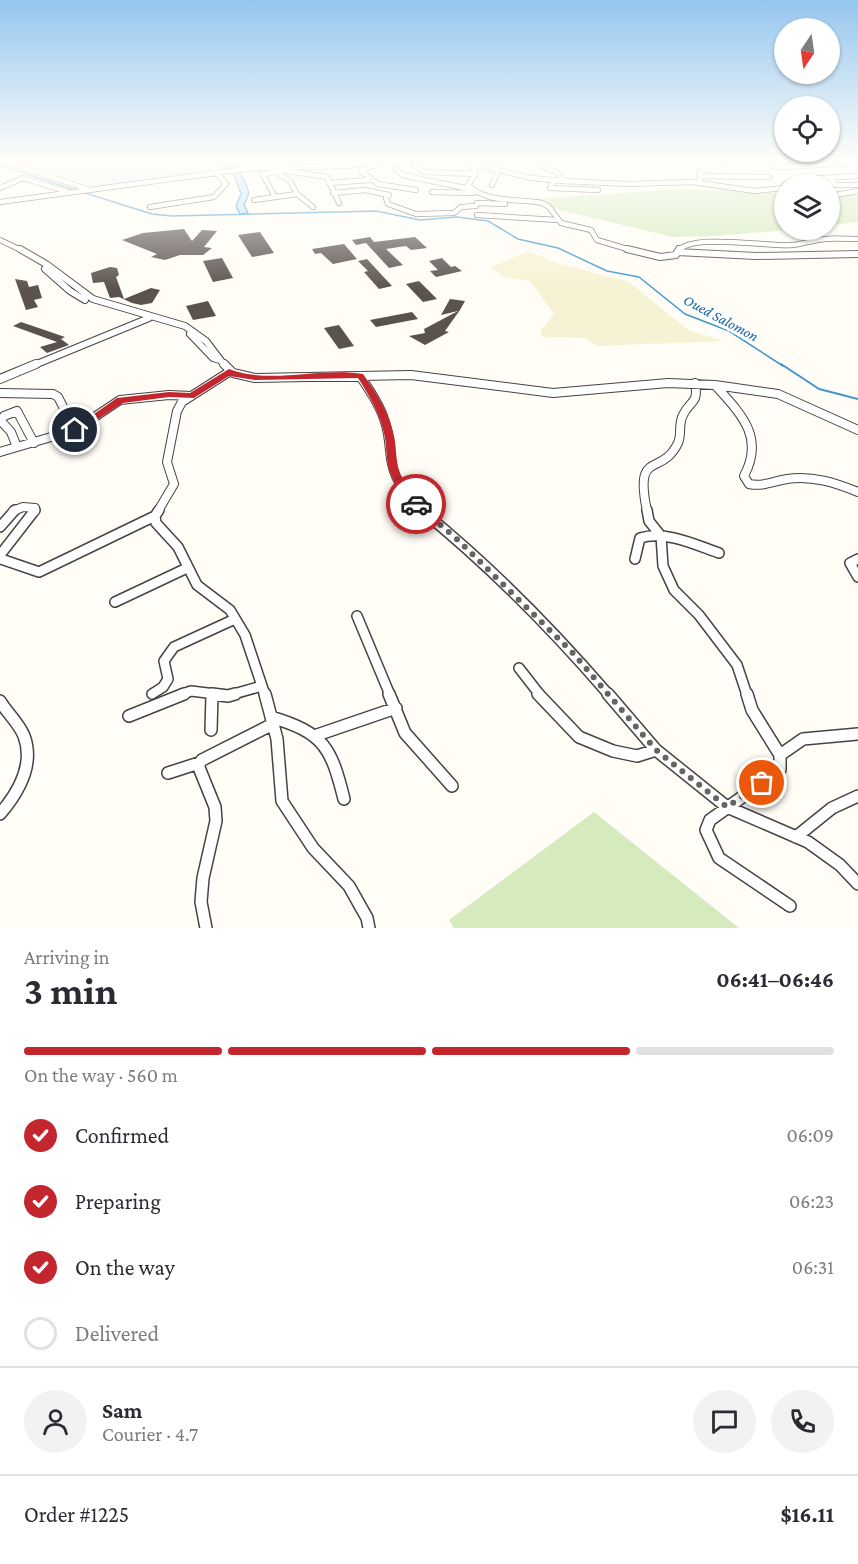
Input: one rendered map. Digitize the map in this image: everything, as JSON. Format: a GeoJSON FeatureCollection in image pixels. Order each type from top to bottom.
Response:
{"type":"FeatureCollection","features":[{"type":"Feature","properties":{"kind":"street"},"geometry":{"type":"LineString","coordinates":[[150,207],[174,203]]}},
{"type":"Feature","properties":{"kind":"street"},"geometry":{"type":"LineString","coordinates":[[308,203],[313,207]]}},
{"type":"Feature","properties":{"kind":"street"},"geometry":{"type":"LineString","coordinates":[[388,203],[416,214],[454,213],[461,207],[476,206],[477,203]]}},
{"type":"Feature","properties":{"kind":"street"},"geometry":{"type":"LineString","coordinates":[[538,203],[552,208],[557,220]]}},
{"type":"Feature","properties":{"kind":"street"},"geometry":{"type":"LineString","coordinates":[[477,215],[557,220],[571,226],[591,230],[597,240],[612,246],[660,257],[670,257],[683,245],[694,243],[761,242],[791,245],[824,239],[858,239]]}},
{"type":"Feature","properties":{"kind":"street"},"geometry":{"type":"LineString","coordinates":[[0,242],[37,263],[78,296],[182,329],[197,340],[214,358],[220,360]]}},
{"type":"Feature","properties":{"kind":"street"},"geometry":{"type":"LineString","coordinates":[[677,252],[756,256],[858,254]]}},
{"type":"Feature","properties":{"kind":"street"},"geometry":{"type":"LineString","coordinates":[[122,311],[166,319],[188,327],[203,338],[229,372],[234,375],[255,378],[411,375],[554,393],[642,384],[695,383],[778,394],[858,430]]}},
{"type":"Feature","properties":{"kind":"street"},"geometry":{"type":"LineString","coordinates":[[0,379],[149,318]]}},
{"type":"Feature","properties":{"kind":"street"},"geometry":{"type":"LineString","coordinates":[[0,527],[10,512],[16,508],[24,506],[35,508],[35,512],[0,555],[1,559],[39,572],[155,516],[174,484],[167,462],[177,411],[182,402],[229,372]]}},
{"type":"Feature","properties":{"kind":"street"},"geometry":{"type":"LineString","coordinates":[[360,376],[376,400],[385,420],[390,439],[392,464],[397,479],[419,508],[458,540],[572,652],[656,750],[727,807],[808,842],[840,865],[858,884]]}},
{"type":"Feature","properties":{"kind":"street"},"geometry":{"type":"LineString","coordinates":[[695,383],[697,394],[694,403],[684,412],[680,421],[679,442],[667,456],[647,468],[643,478],[644,497],[649,520],[661,536],[663,566],[674,590],[699,615],[737,665],[752,710],[780,754],[780,770],[710,819],[706,830],[719,858],[790,906]]}},
{"type":"Feature","properties":{"kind":"street"},"geometry":{"type":"LineString","coordinates":[[716,385],[750,431],[753,444],[752,459],[744,476],[749,484],[760,487],[786,479],[799,478],[820,480],[858,492]]}},
{"type":"Feature","properties":{"kind":"street"},"geometry":{"type":"LineString","coordinates":[[0,393],[53,394],[58,397],[75,430]]}},
{"type":"Feature","properties":{"kind":"street"},"geometry":{"type":"LineString","coordinates":[[0,452],[75,430],[120,400],[169,395],[191,396]]}},
{"type":"Feature","properties":{"kind":"street"},"geometry":{"type":"LineString","coordinates":[[17,447],[11,432],[1,421],[14,411],[17,411],[34,443]]}},
{"type":"Feature","properties":{"kind":"street"},"geometry":{"type":"LineString","coordinates":[[155,516],[156,523],[178,547],[197,585],[230,610],[245,635],[278,739],[282,801],[313,848],[349,886],[367,918],[369,928]]}},
{"type":"Feature","properties":{"kind":"street"},"geometry":{"type":"LineString","coordinates":[[635,559],[640,538],[645,534],[661,536],[719,553]]}},
{"type":"Feature","properties":{"kind":"street"},"geometry":{"type":"LineString","coordinates":[[858,559],[850,562],[858,578]]}},
{"type":"Feature","properties":{"kind":"street"},"geometry":{"type":"LineString","coordinates":[[115,602],[187,568]]}},
{"type":"Feature","properties":{"kind":"street"},"geometry":{"type":"LineString","coordinates":[[357,616],[405,733],[452,786]]}},
{"type":"Feature","properties":{"kind":"street"},"geometry":{"type":"LineString","coordinates":[[152,694],[163,687],[168,680],[164,661],[174,647],[235,619]]}},
{"type":"Feature","properties":{"kind":"street"},"geometry":{"type":"LineString","coordinates":[[519,669],[546,704],[579,737],[613,751],[637,756],[656,750]]}},
{"type":"Feature","properties":{"kind":"street"},"geometry":{"type":"LineString","coordinates":[[129,716],[191,691],[228,696],[262,686]]}},
{"type":"Feature","properties":{"kind":"street"},"geometry":{"type":"LineString","coordinates":[[211,730],[212,695]]}},
{"type":"Feature","properties":{"kind":"street"},"geometry":{"type":"LineString","coordinates":[[0,701],[24,736],[27,769],[12,800],[0,814]]}},
{"type":"Feature","properties":{"kind":"street"},"geometry":{"type":"LineString","coordinates":[[317,735],[396,708]]}},
{"type":"Feature","properties":{"kind":"street"},"geometry":{"type":"LineString","coordinates":[[168,773],[199,763],[272,721],[300,726],[317,735],[333,758],[344,799]]}},
{"type":"Feature","properties":{"kind":"street"},"geometry":{"type":"LineString","coordinates":[[780,754],[803,739],[858,734]]}},
{"type":"Feature","properties":{"kind":"street"},"geometry":{"type":"LineString","coordinates":[[199,763],[199,769],[214,807],[216,821],[203,878],[201,902],[206,928]]}},
{"type":"Feature","properties":{"kind":"street"},"geometry":{"type":"LineString","coordinates":[[796,837],[832,808],[858,796]]}},
{"type":"Feature","properties":{"kind":"shaded area"},"geometry":{"type":"Polygon","coordinates":[[[528,251],[557,263],[629,282],[688,330],[723,341],[597,346],[584,338],[542,337],[540,332],[554,314],[530,281],[503,277],[491,267],[528,251]]]}},
{"type":"Feature","properties":{"kind":"green space"},"geometry":{"type":"Polygon","coordinates":[[[532,203],[774,203],[774,231],[673,237],[532,203]]]}},
{"type":"Feature","properties":{"kind":"green space"},"geometry":{"type":"Polygon","coordinates":[[[840,203],[858,203],[858,222],[840,224],[840,203]]]}},
{"type":"Feature","properties":{"kind":"green space"},"geometry":{"type":"Polygon","coordinates":[[[594,812],[739,928],[454,928],[449,920],[594,812]]]}},
{"type":"Feature","properties":{"kind":"water"},"geometry":{"type":"Polygon","coordinates":[[[237,203],[245,203],[248,213],[240,214],[237,203]]]}},
{"type":"Feature","properties":{"kind":"building"},"geometry":{"type":"Polygon","coordinates":[[[184,229],[192,241],[202,230],[217,231],[204,247],[212,248],[203,255],[180,255],[165,260],[151,257],[157,254],[122,240],[143,233],[184,229]]]}},
{"type":"Feature","properties":{"kind":"building"},"geometry":{"type":"Polygon","coordinates":[[[260,232],[274,253],[252,257],[238,235],[260,232]]]}},
{"type":"Feature","properties":{"kind":"building"},"geometry":{"type":"Polygon","coordinates":[[[370,237],[374,242],[415,237],[427,248],[411,250],[406,246],[386,249],[403,265],[389,268],[366,243],[356,245],[352,240],[370,237]]]}},
{"type":"Feature","properties":{"kind":"building"},"geometry":{"type":"Polygon","coordinates":[[[344,244],[357,259],[333,264],[321,253],[315,254],[312,249],[344,244]]]}},
{"type":"Feature","properties":{"kind":"building"},"geometry":{"type":"Polygon","coordinates":[[[222,258],[233,278],[213,282],[203,261],[222,258]]]}},
{"type":"Feature","properties":{"kind":"building"},"geometry":{"type":"Polygon","coordinates":[[[442,258],[451,267],[455,266],[462,271],[436,277],[430,271],[438,270],[429,261],[442,258]]]}},
{"type":"Feature","properties":{"kind":"building"},"geometry":{"type":"Polygon","coordinates":[[[367,259],[392,286],[379,289],[364,272],[368,271],[358,261],[367,259]]]}},
{"type":"Feature","properties":{"kind":"building"},"geometry":{"type":"Polygon","coordinates":[[[110,267],[117,268],[119,275],[116,277],[124,299],[151,288],[160,290],[152,303],[141,305],[132,303],[119,297],[110,298],[104,282],[93,283],[91,273],[110,267]]]}},
{"type":"Feature","properties":{"kind":"building"},"geometry":{"type":"Polygon","coordinates":[[[15,279],[27,281],[29,287],[38,285],[42,298],[34,300],[38,307],[26,310],[15,279]]]}},
{"type":"Feature","properties":{"kind":"building"},"geometry":{"type":"Polygon","coordinates":[[[419,281],[437,299],[423,302],[406,284],[419,281]]]}},
{"type":"Feature","properties":{"kind":"building"},"geometry":{"type":"Polygon","coordinates":[[[450,299],[465,301],[445,331],[449,332],[425,345],[409,336],[425,333],[424,329],[458,311],[441,315],[450,299]]]}},
{"type":"Feature","properties":{"kind":"building"},"geometry":{"type":"Polygon","coordinates":[[[208,301],[216,316],[193,320],[186,306],[208,301]]]}},
{"type":"Feature","properties":{"kind":"building"},"geometry":{"type":"Polygon","coordinates":[[[412,312],[418,319],[376,327],[370,320],[412,312]]]}},
{"type":"Feature","properties":{"kind":"building"},"geometry":{"type":"Polygon","coordinates":[[[21,322],[65,337],[61,339],[69,345],[47,353],[40,347],[57,342],[13,326],[21,322]]]}},
{"type":"Feature","properties":{"kind":"building"},"geometry":{"type":"Polygon","coordinates":[[[339,325],[354,346],[339,349],[324,328],[339,325]]]}},
{"type":"Feature","properties":{"kind":"waterway","name":"Oued Salomon"},"geometry":{"type":"LineString","coordinates":[[118,203],[152,214],[172,216],[376,211],[420,220],[457,217],[488,221],[518,239],[558,248],[607,271],[639,277],[685,314],[729,331],[783,366]]}},
{"type":"Feature","properties":{"kind":"waterway","name":"Oued Salomon"},"geometry":{"type":"LineString","coordinates":[[781,364],[819,389],[858,399]]}},
{"type":"Feature","properties":{"kind":"way so far"},"geometry":{"type":"LineString","coordinates":[[416,504],[458,540],[572,652],[656,750],[701,789],[727,807],[762,783]]}},
{"type":"Feature","properties":{"kind":"route"},"geometry":{"type":"LineString","coordinates":[[75,430],[120,400],[182,394],[191,396],[229,372],[255,378],[360,376],[376,400],[385,420],[390,439],[392,464],[397,479],[416,504]]}}]}
